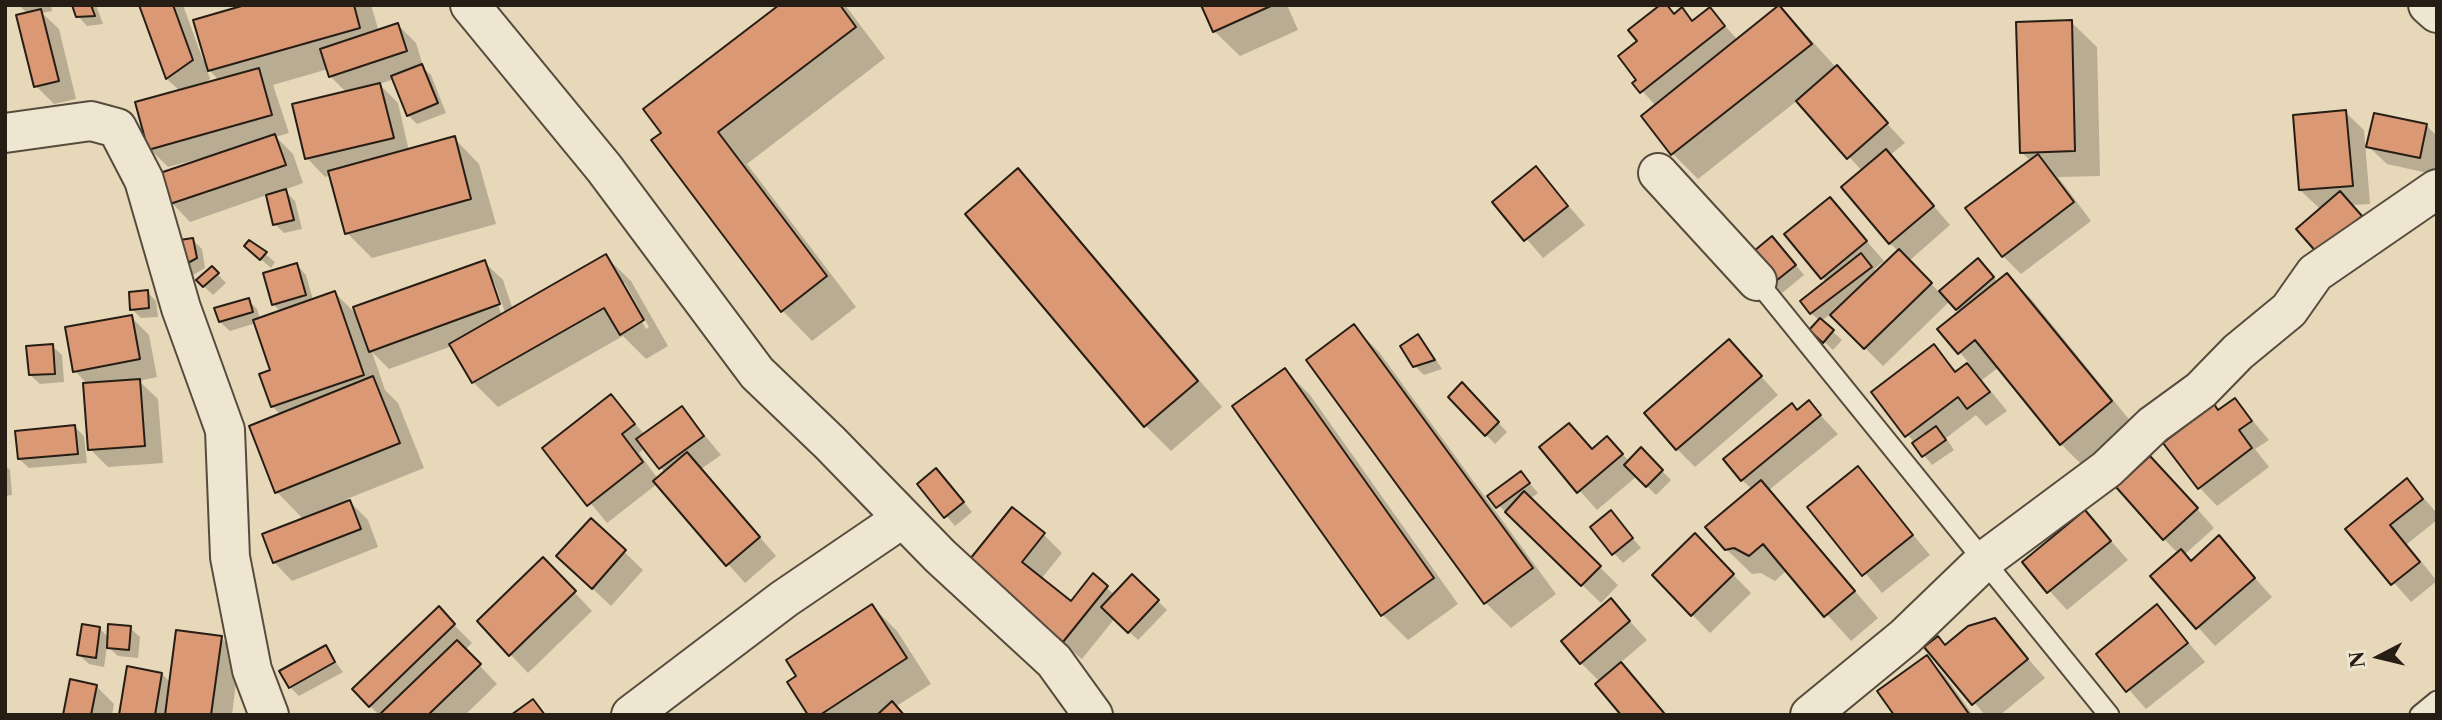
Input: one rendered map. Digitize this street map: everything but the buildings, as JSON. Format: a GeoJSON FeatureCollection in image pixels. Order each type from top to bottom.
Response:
{"type":"FeatureCollection","features":[{"type":"Feature","properties":{"kind":"street"},"geometry":{"type":"LineString","coordinates":[[470,5],[604,167],[757,373],[903,518],[1054,661],[1093,715]]}},
{"type":"Feature","properties":{"kind":"street"},"geometry":{"type":"LineString","coordinates":[[2428,5],[2437,13]]}},
{"type":"Feature","properties":{"kind":"street"},"geometry":{"type":"LineString","coordinates":[[5,133],[91,121],[117,128],[144,180],[181,308],[225,430],[230,557],[252,670],[268,715]]}},
{"type":"Feature","properties":{"kind":"street"},"geometry":{"type":"LineString","coordinates":[[1658,173],[1757,281]]}},
{"type":"Feature","properties":{"kind":"street"},"geometry":{"type":"LineString","coordinates":[[1810,715],[1905,637],[1986,559],[2107,469],[2153,425],[2202,390],[2238,352],[2289,310],[2315,273],[2437,189]]}},
{"type":"Feature","properties":{"kind":"street"},"geometry":{"type":"LineString","coordinates":[[631,715],[784,599],[903,518]]}},
{"type":"Feature","properties":{"kind":"lane"},"geometry":{"type":"LineString","coordinates":[[1757,281],[1986,559],[2109,715]]}},
{"type":"Feature","properties":{"kind":"lane"},"geometry":{"type":"LineString","coordinates":[[2420,715],[2437,701]]}}]}
